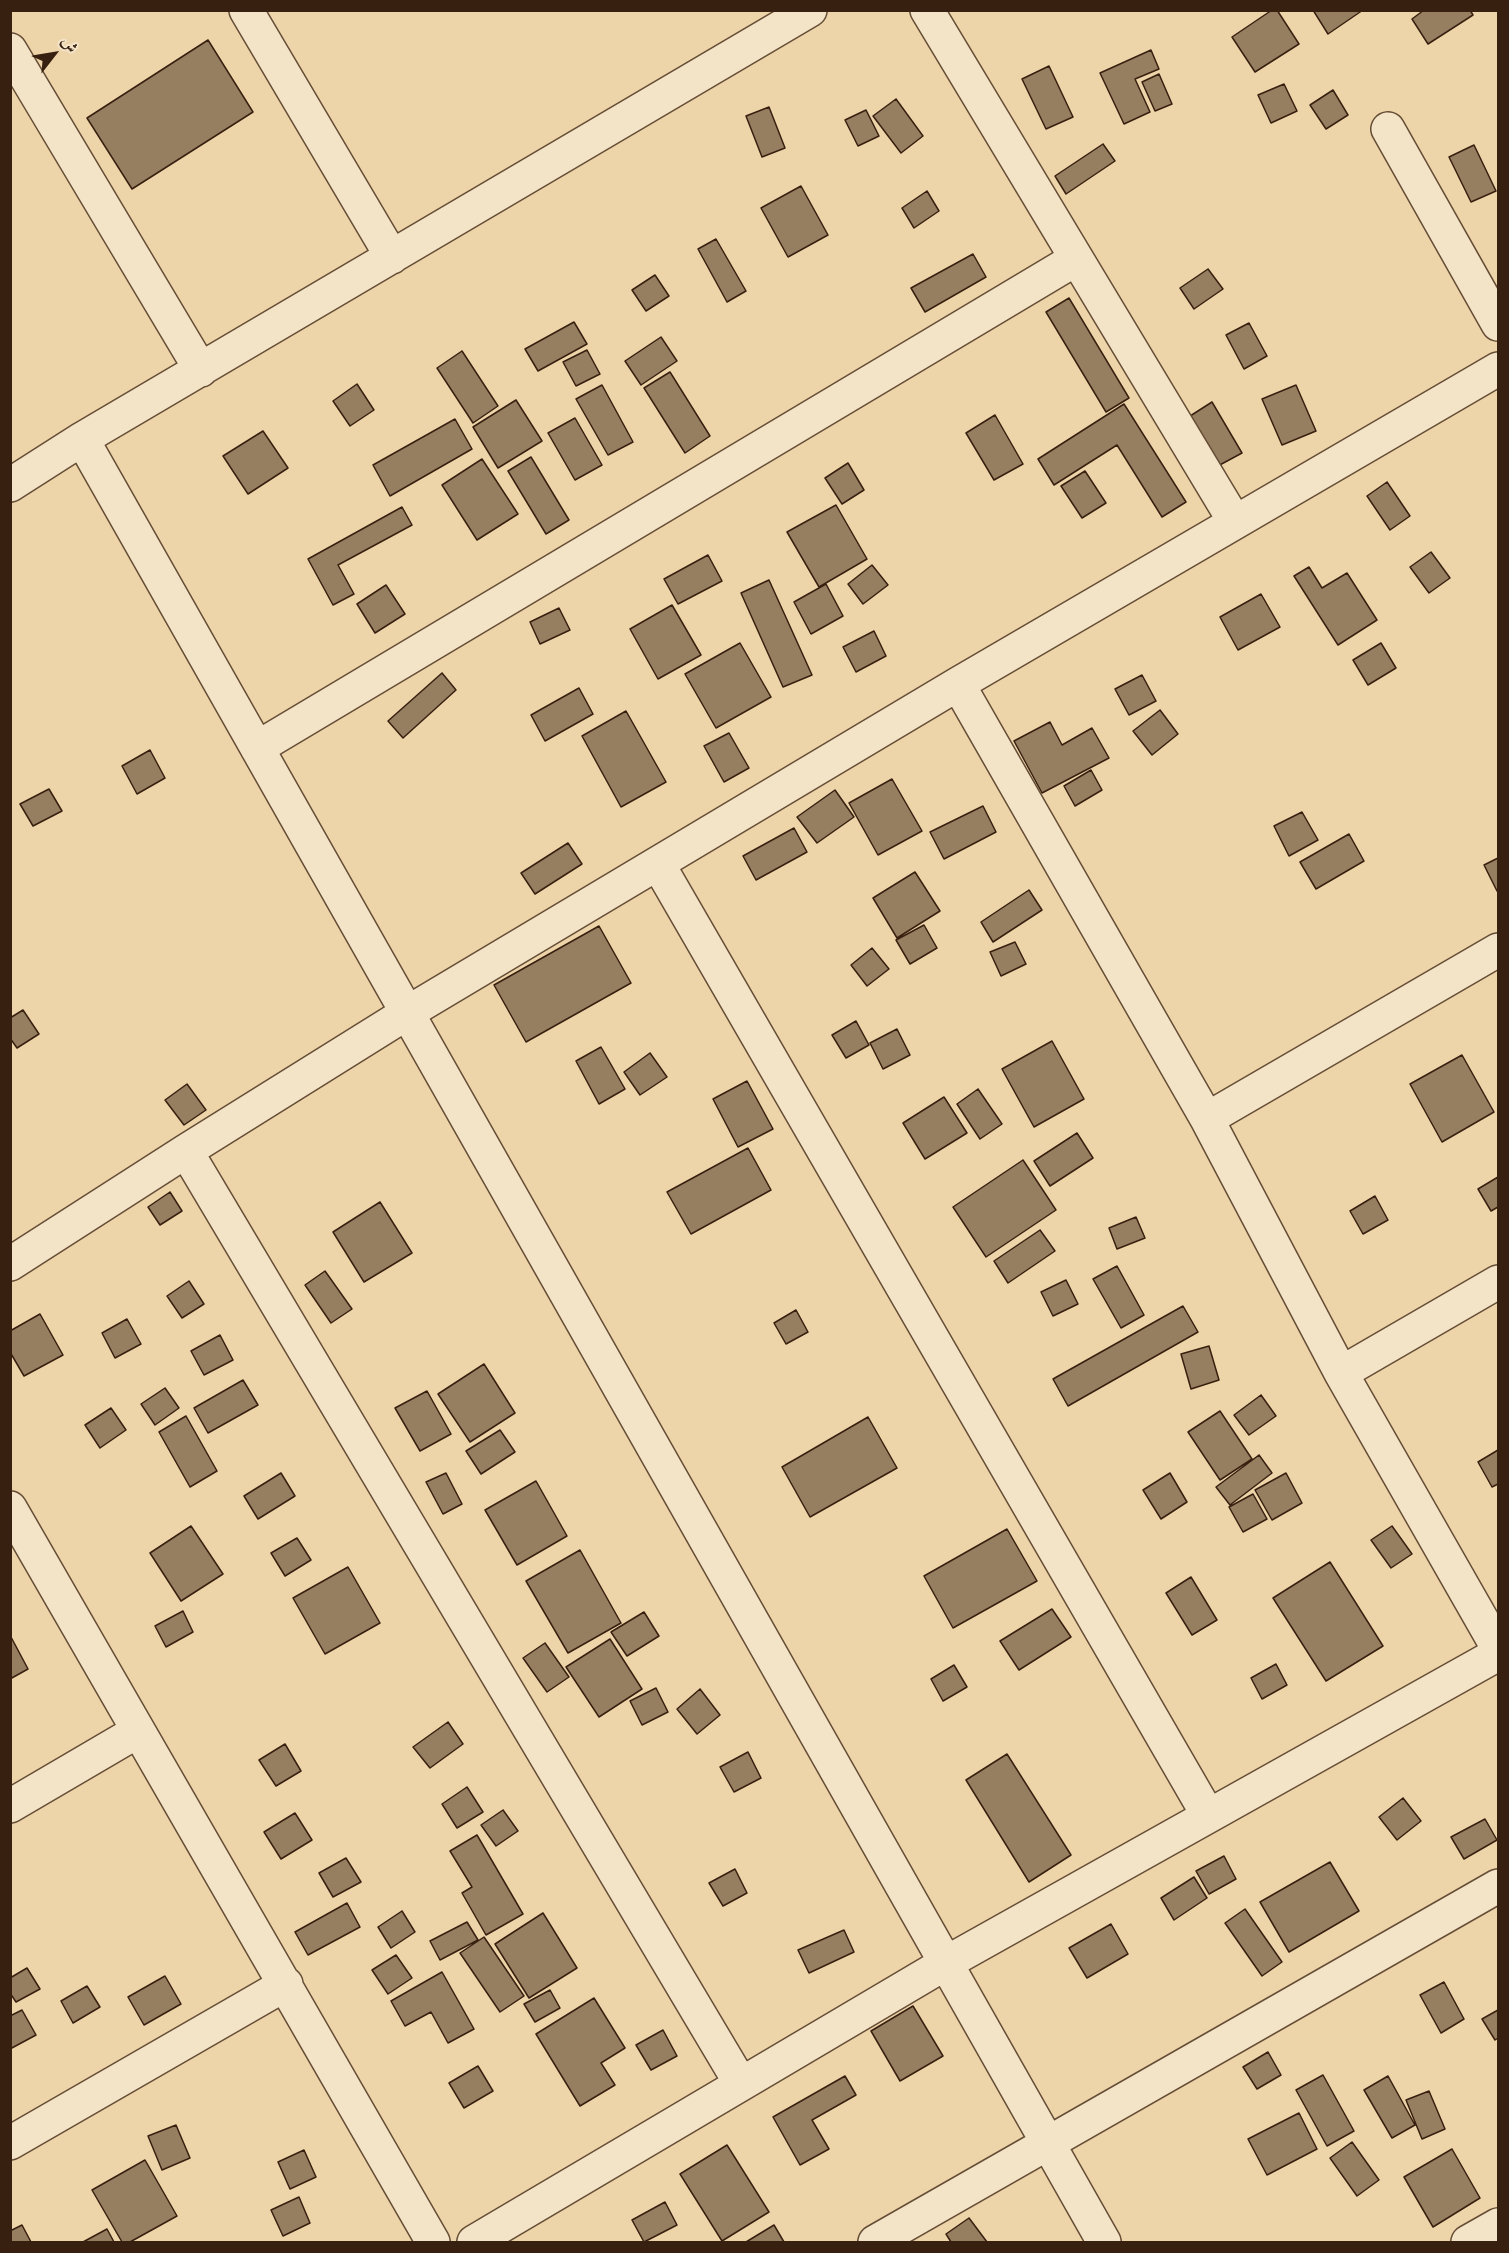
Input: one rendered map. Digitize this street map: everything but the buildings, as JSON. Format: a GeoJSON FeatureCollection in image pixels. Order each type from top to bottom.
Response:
{"type":"FeatureCollection","features":[{"type":"Feature","properties":{"kind":"street"},"geometry":{"type":"LineString","coordinates":[[246,10],[392,257]]}},
{"type":"Feature","properties":{"kind":"street"},"geometry":{"type":"LineString","coordinates":[[10,484],[82,439],[810,10]]}},
{"type":"Feature","properties":{"kind":"street"},"geometry":{"type":"LineString","coordinates":[[927,10],[1235,522]]}},
{"type":"Feature","properties":{"kind":"street"},"geometry":{"type":"LineString","coordinates":[[10,50],[201,370]]}},
{"type":"Feature","properties":{"kind":"street"},"geometry":{"type":"LineString","coordinates":[[1388,129],[1498,324]]}},
{"type":"Feature","properties":{"kind":"street"},"geometry":{"type":"LineString","coordinates":[[257,748],[1076,259]]}},
{"type":"Feature","properties":{"kind":"street"},"geometry":{"type":"LineString","coordinates":[[10,1264],[407,1013],[958,684],[1498,369]]}},
{"type":"Feature","properties":{"kind":"street"},"geometry":{"type":"LineString","coordinates":[[82,439],[1104,2242]]}},
{"type":"Feature","properties":{"kind":"street"},"geometry":{"type":"LineString","coordinates":[[958,684],[1207,1119],[1341,1373],[1498,1647]]}},
{"type":"Feature","properties":{"kind":"street"},"geometry":{"type":"LineString","coordinates":[[658,864],[1208,1815]]}},
{"type":"Feature","properties":{"kind":"street"},"geometry":{"type":"LineString","coordinates":[[1207,1119],[1498,950]]}},
{"type":"Feature","properties":{"kind":"street"},"geometry":{"type":"LineString","coordinates":[[186,1151],[741,2084]]}},
{"type":"Feature","properties":{"kind":"street"},"geometry":{"type":"LineString","coordinates":[[1341,1373],[1498,1282]]}},
{"type":"Feature","properties":{"kind":"street"},"geometry":{"type":"LineString","coordinates":[[10,1508],[434,2242]]}},
{"type":"Feature","properties":{"kind":"street"},"geometry":{"type":"LineString","coordinates":[[474,2242],[946,1963],[1498,1654]]}},
{"type":"Feature","properties":{"kind":"street"},"geometry":{"type":"LineString","coordinates":[[10,1806],[138,1731]]}},
{"type":"Feature","properties":{"kind":"street"},"geometry":{"type":"LineString","coordinates":[[875,2242],[1498,1886]]}},
{"type":"Feature","properties":{"kind":"street"},"geometry":{"type":"LineString","coordinates":[[10,2143],[286,1984]]}},
{"type":"Feature","properties":{"kind":"street"},"geometry":{"type":"LineString","coordinates":[[1468,2242],[1498,2225]]}}]}
